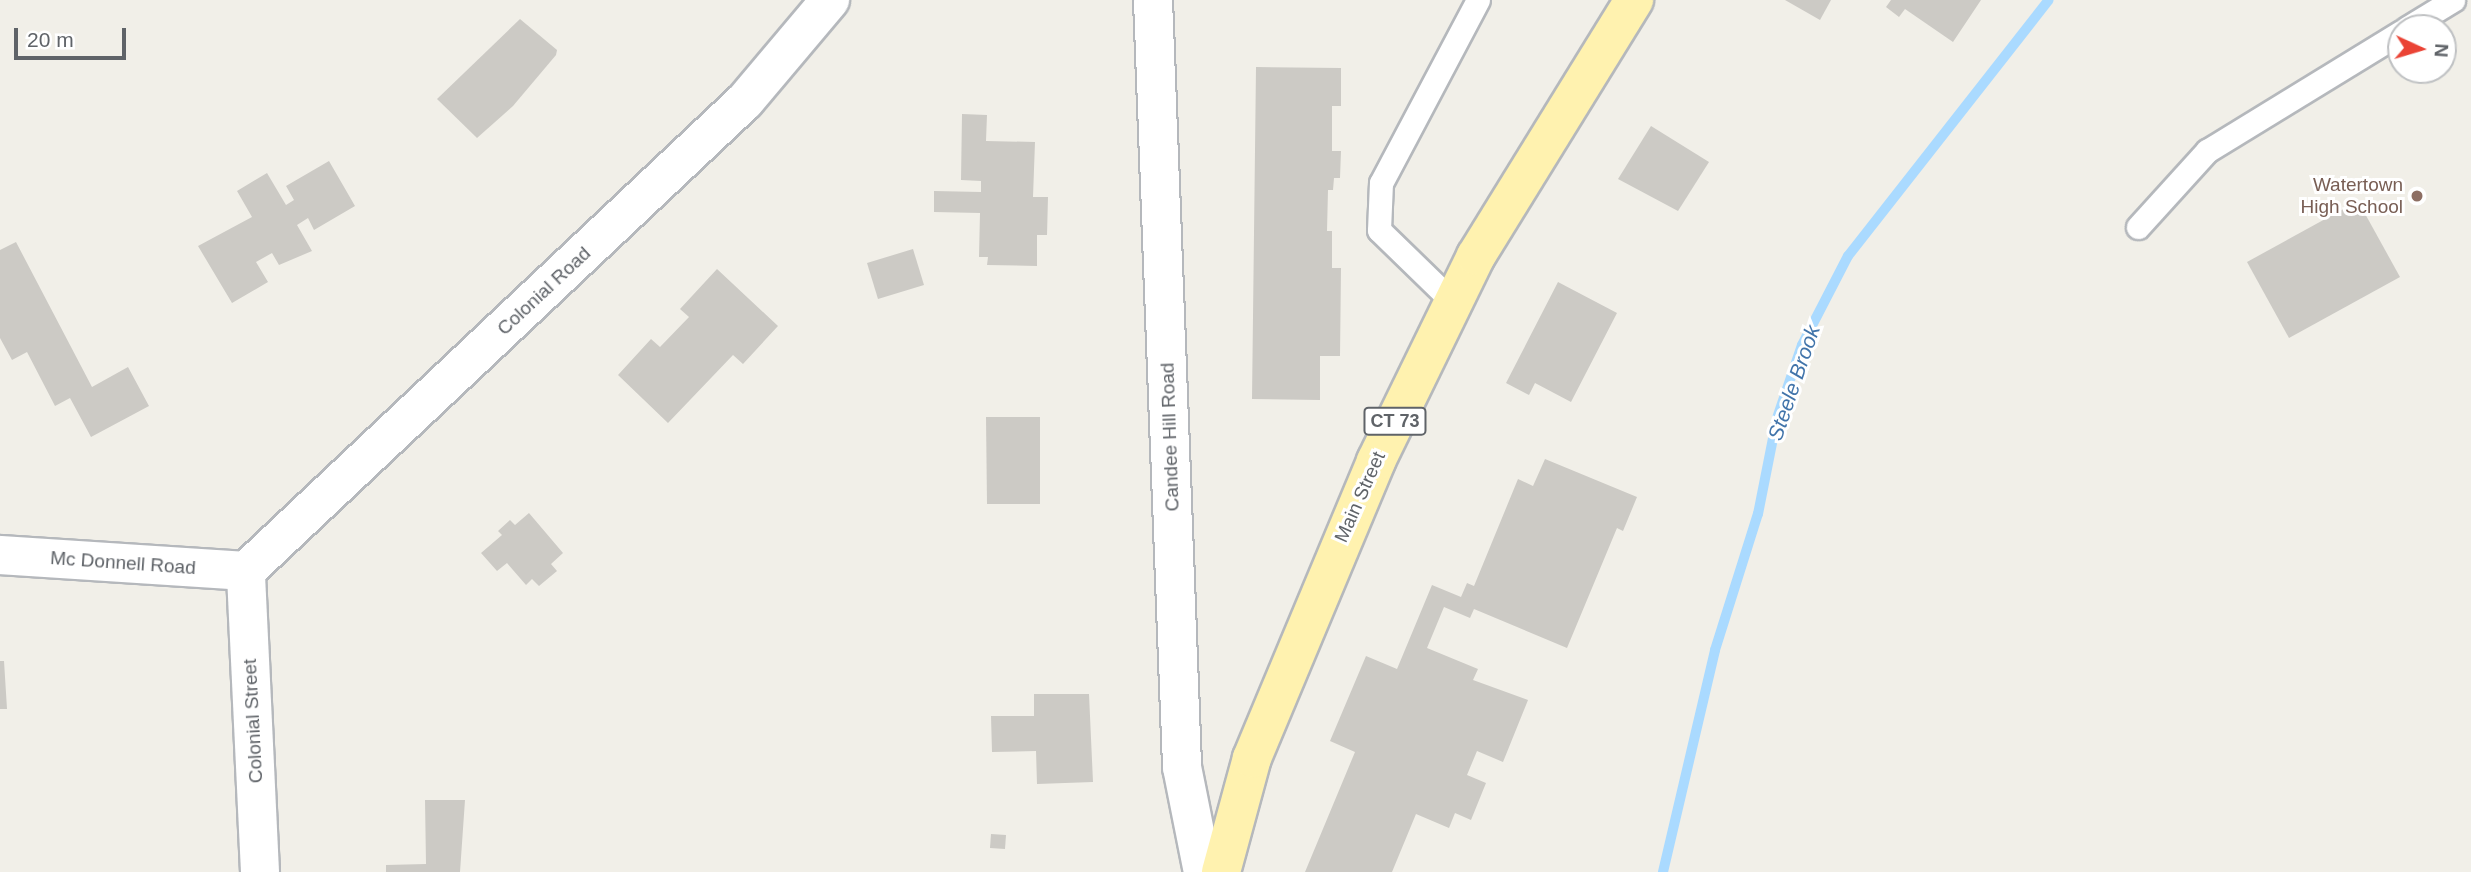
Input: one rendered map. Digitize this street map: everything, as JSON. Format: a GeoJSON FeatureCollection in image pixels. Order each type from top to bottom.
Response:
{"type":"FeatureCollection","features":[{"type":"Feature","properties":{"kind":"main road","name":"Main Street"},"geometry":{"type":"LineString","coordinates":[[1221,872],[1252,758],[1309,612],[1453,302],[1476,256],[1634,0]]}},
{"type":"Feature","properties":{"kind":"street","name":"Colonial Road"},"geometry":{"type":"LineString","coordinates":[[246,571],[745,101],[830,0]]}},
{"type":"Feature","properties":{"kind":"street","name":"Candee Hill Road"},"geometry":{"type":"LineString","coordinates":[[1153,0],[1182,766],[1203,872]]}},
{"type":"Feature","properties":{"kind":"street","name":"Mc Donnell Road"},"geometry":{"type":"LineString","coordinates":[[0,555],[246,571]]}},
{"type":"Feature","properties":{"kind":"street","name":"Colonial Street"},"geometry":{"type":"LineString","coordinates":[[246,571],[260,872]]}},
{"type":"Feature","properties":{"kind":"lane"},"geometry":{"type":"LineString","coordinates":[[1453,302],[1379,230],[1381,183],[1478,0]]}},
{"type":"Feature","properties":{"kind":"lane"},"geometry":{"type":"LineString","coordinates":[[2430,14],[2453,0]]}},
{"type":"Feature","properties":{"kind":"lane"},"geometry":{"type":"LineString","coordinates":[[2138,227],[2207,151],[2387,41]]}},
{"type":"Feature","properties":{"kind":"building"},"geometry":{"type":"Polygon","coordinates":[[[1785,0],[1831,0],[1820,20],[1785,0]]]}},
{"type":"Feature","properties":{"kind":"building"},"geometry":{"type":"Polygon","coordinates":[[[1891,0],[1981,0],[1953,42],[1905,9],[1899,17],[1886,7],[1891,0]]]}},
{"type":"Feature","properties":{"kind":"building"},"geometry":{"type":"Polygon","coordinates":[[[520,19],[557,50],[556,55],[513,106],[477,138],[437,99],[520,19]]]}},
{"type":"Feature","properties":{"kind":"building"},"geometry":{"type":"Polygon","coordinates":[[[1256,67],[1341,68],[1341,106],[1332,106],[1332,151],[1341,151],[1340,178],[1334,178],[1333,190],[1328,190],[1327,231],[1332,231],[1332,268],[1341,268],[1340,356],[1320,356],[1320,400],[1252,399],[1256,67]]]}},
{"type":"Feature","properties":{"kind":"building"},"geometry":{"type":"Polygon","coordinates":[[[962,114],[987,115],[986,141],[1035,142],[1033,197],[1048,197],[1047,235],[1037,235],[1037,266],[987,265],[988,257],[979,257],[980,213],[934,212],[934,191],[981,192],[981,181],[961,180],[962,114]]]}},
{"type":"Feature","properties":{"kind":"building"},"geometry":{"type":"Polygon","coordinates":[[[1651,126],[1709,162],[1678,211],[1618,179],[1651,126]]]}},
{"type":"Feature","properties":{"kind":"building"},"geometry":{"type":"Polygon","coordinates":[[[329,161],[355,206],[314,230],[308,218],[297,225],[312,251],[279,265],[272,253],[256,262],[268,282],[232,303],[198,246],[252,217],[237,191],[267,173],[286,205],[294,200],[286,186],[329,161]]]}},
{"type":"Feature","properties":{"kind":"building"},"geometry":{"type":"Polygon","coordinates":[[[2358,201],[2400,277],[2289,338],[2247,262],[2358,201]]]}},
{"type":"Feature","properties":{"kind":"building"},"geometry":{"type":"Polygon","coordinates":[[[16,242],[92,387],[128,367],[149,406],[91,437],[70,398],[55,406],[27,352],[12,360],[0,338],[0,250],[16,242]]]}},
{"type":"Feature","properties":{"kind":"building"},"geometry":{"type":"Polygon","coordinates":[[[913,249],[924,285],[878,299],[867,263],[913,249]]]}},
{"type":"Feature","properties":{"kind":"building"},"geometry":{"type":"Polygon","coordinates":[[[717,269],[778,326],[743,364],[733,355],[668,423],[618,375],[651,339],[660,347],[689,317],[680,309],[717,269]]]}},
{"type":"Feature","properties":{"kind":"building"},"geometry":{"type":"Polygon","coordinates":[[[1558,282],[1617,313],[1571,402],[1535,383],[1529,395],[1506,383],[1558,282]]]}},
{"type":"Feature","properties":{"kind":"building"},"geometry":{"type":"Polygon","coordinates":[[[986,417],[1040,417],[1040,504],[987,504],[986,417]]]}},
{"type":"Feature","properties":{"kind":"building"},"geometry":{"type":"Polygon","coordinates":[[[1545,459],[1637,497],[1623,531],[1617,528],[1567,648],[1474,609],[1470,618],[1444,607],[1427,648],[1478,669],[1473,680],[1528,700],[1503,762],[1477,751],[1467,775],[1486,783],[1471,820],[1455,813],[1449,828],[1416,814],[1392,872],[1305,872],[1355,752],[1330,741],[1366,656],[1397,669],[1432,585],[1461,597],[1467,583],[1474,586],[1518,479],[1533,486],[1545,459]]]}},
{"type":"Feature","properties":{"kind":"building"},"geometry":{"type":"Polygon","coordinates":[[[529,513],[563,553],[551,564],[557,571],[539,586],[532,579],[526,585],[507,563],[497,571],[481,553],[502,535],[498,531],[510,520],[515,525],[529,513]]]}},
{"type":"Feature","properties":{"kind":"building"},"geometry":{"type":"Polygon","coordinates":[[[0,661],[4,661],[7,709],[0,709],[0,661]]]}},
{"type":"Feature","properties":{"kind":"building"},"geometry":{"type":"Polygon","coordinates":[[[1034,694],[1089,694],[1093,782],[1037,784],[1036,751],[992,752],[991,716],[1034,716],[1034,694]]]}},
{"type":"Feature","properties":{"kind":"building"},"geometry":{"type":"Polygon","coordinates":[[[425,800],[465,800],[460,872],[386,872],[386,865],[426,864],[425,800]]]}},
{"type":"Feature","properties":{"kind":"building"},"geometry":{"type":"Polygon","coordinates":[[[991,834],[1006,835],[1005,849],[990,848],[991,834]]]}},
{"type":"Feature","properties":{"kind":"waterway","name":"Steele Brook"},"geometry":{"type":"LineString","coordinates":[[1663,872],[1715,650],[1758,514],[1777,418],[1802,345],[1848,256],[2049,0]]}},
{"type":"Feature","properties":{"kind":"place","name":"Watertown High School"},"geometry":{"type":"Point","coordinates":[2417,196]}}]}
